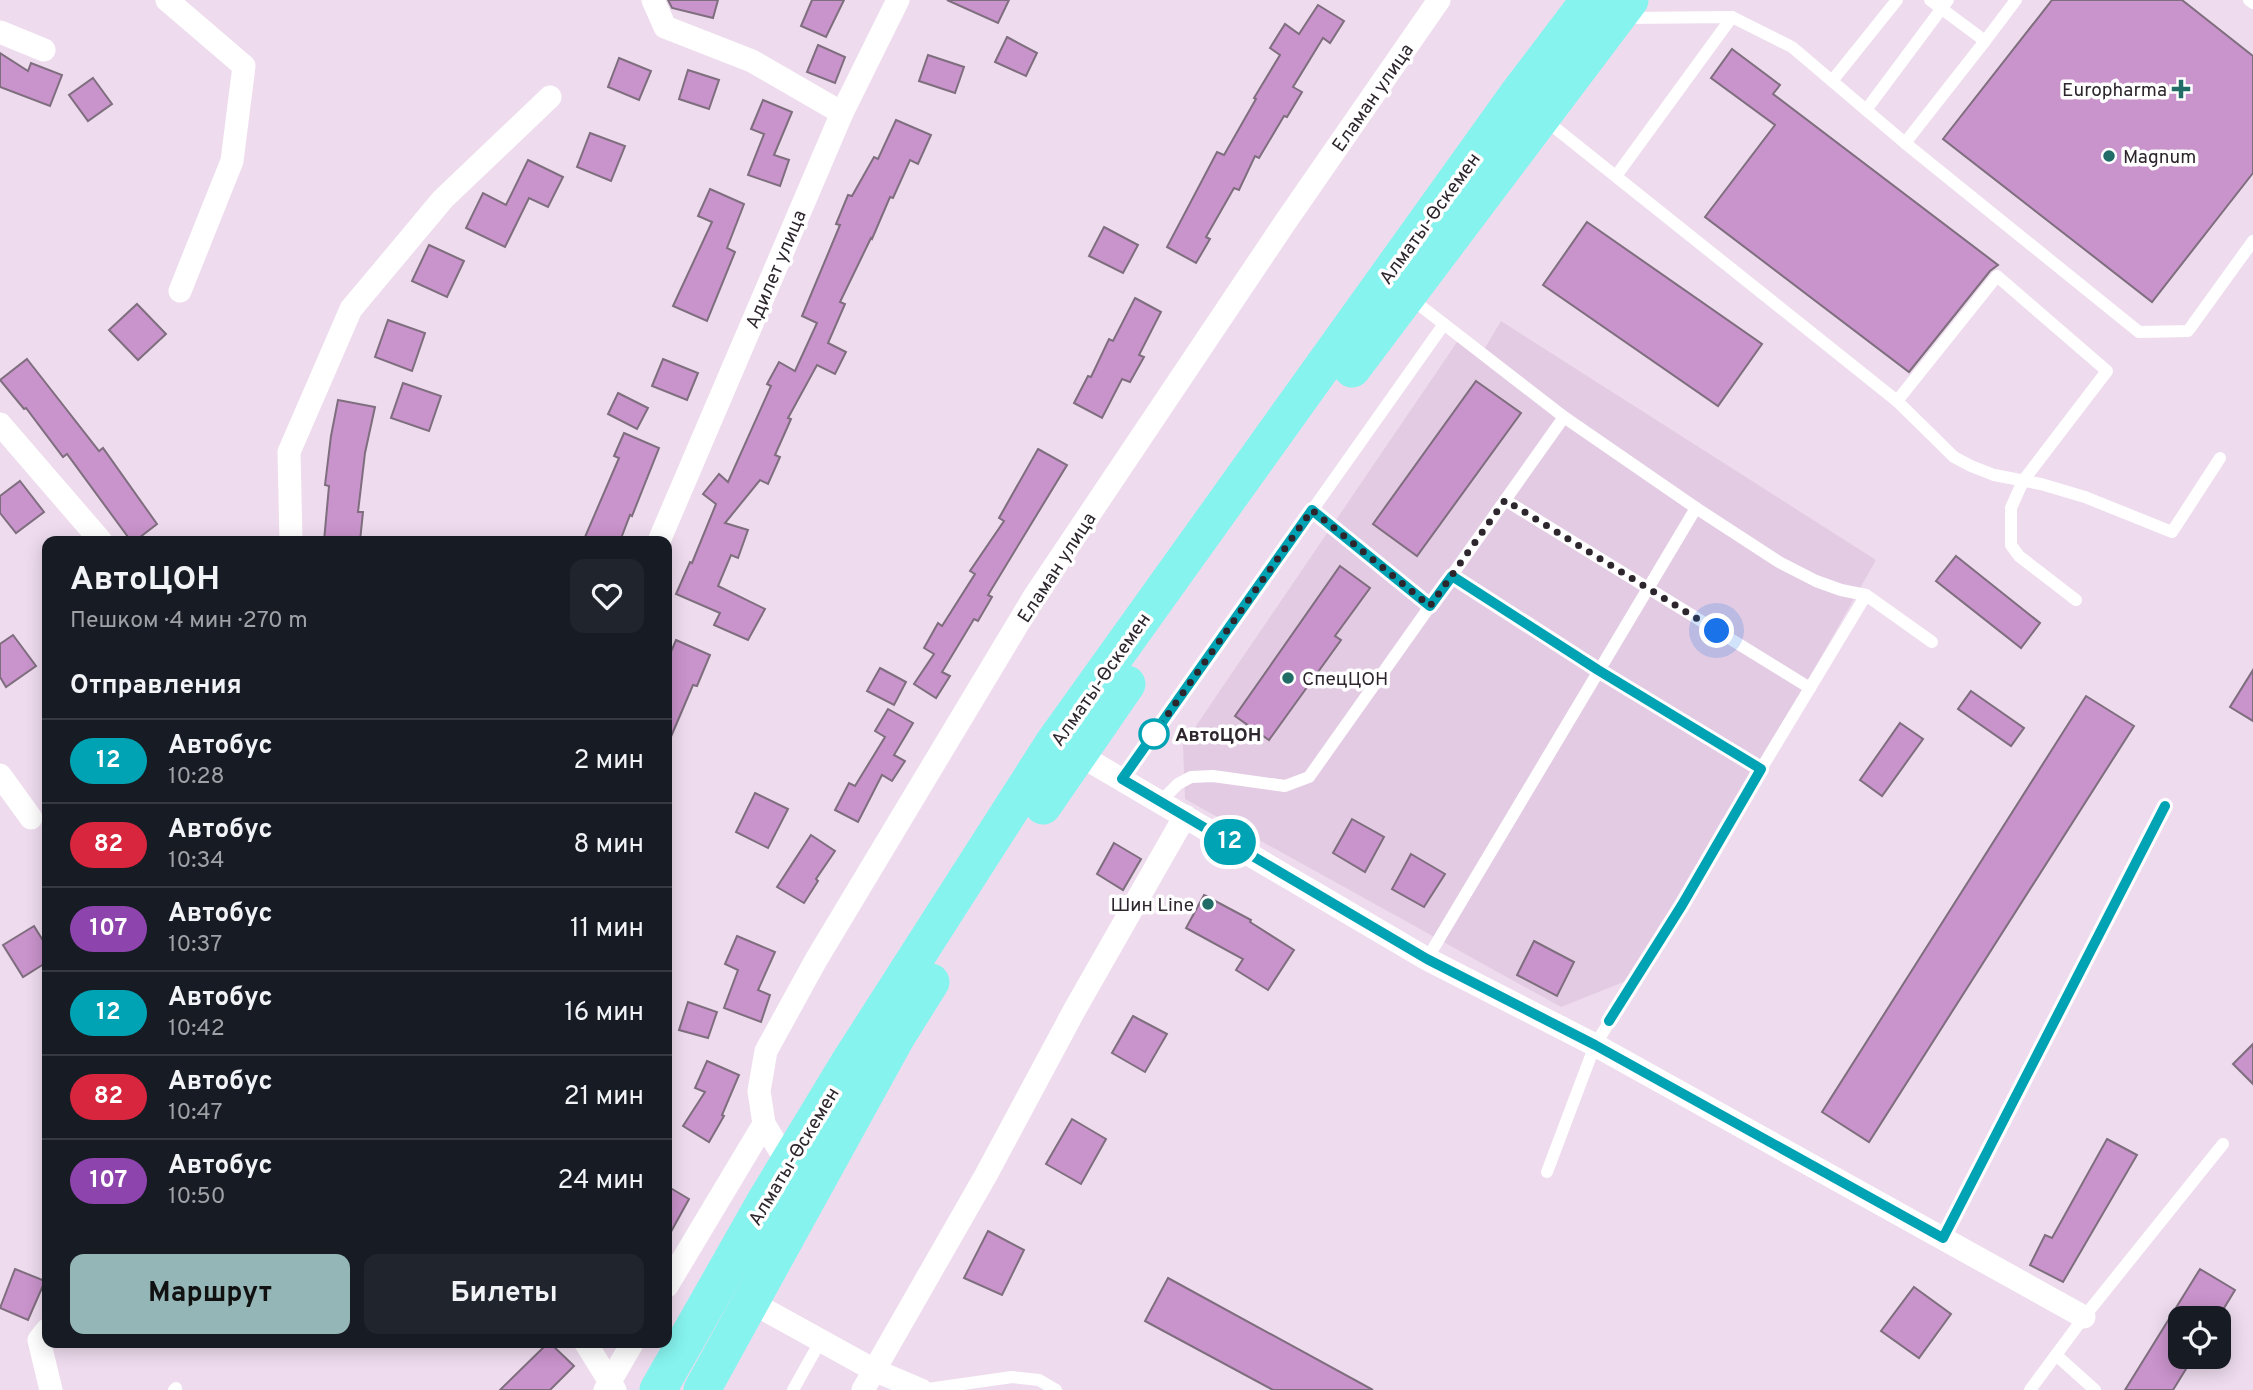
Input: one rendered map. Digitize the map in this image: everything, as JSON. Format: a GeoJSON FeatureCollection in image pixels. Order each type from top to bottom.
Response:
{"type":"FeatureCollection","features":[{"type":"Feature","properties":{"kind":"main road","name":"Алматы-Өскемен"},"geometry":{"type":"LineString","coordinates":[[659,1390],[788,1164],[861,1071],[895,1038],[1078,754],[1256,500],[1406,294],[1541,117],[1612,6]]}},
{"type":"Feature","properties":{"kind":"main road","name":"Алматы-Өскемен"},"geometry":{"type":"LineString","coordinates":[[702,1390],[751,1302],[861,1071],[1054,742],[1517,95],[1612,6]]}},
{"type":"Feature","properties":{"kind":"street"},"geometry":{"type":"LineString","coordinates":[[167,0],[244,66],[232,161],[180,291]]}},
{"type":"Feature","properties":{"kind":"street"},"geometry":{"type":"LineString","coordinates":[[653,0],[665,27],[752,61],[842,113]]}},
{"type":"Feature","properties":{"kind":"street","name":"Адилет улица"},"geometry":{"type":"LineString","coordinates":[[661,536],[842,113],[898,0]]}},
{"type":"Feature","properties":{"kind":"street","name":"Еламан улица"},"geometry":{"type":"LineString","coordinates":[[788,1164],[764,1124],[759,1091],[766,1051],[816,960],[1034,597],[1284,224],[1439,0]]}},
{"type":"Feature","properties":{"kind":"street"},"geometry":{"type":"LineString","coordinates":[[0,32],[44,50]]}},
{"type":"Feature","properties":{"kind":"street"},"geometry":{"type":"LineString","coordinates":[[291,536],[289,452],[351,309],[443,199],[550,97]]}},
{"type":"Feature","properties":{"kind":"street"},"geometry":{"type":"LineString","coordinates":[[0,425],[97,536]]}},
{"type":"Feature","properties":{"kind":"street"},"geometry":{"type":"LineString","coordinates":[[1078,754],[1427,959],[1595,1045],[2084,1317]]}},
{"type":"Feature","properties":{"kind":"street"},"geometry":{"type":"LineString","coordinates":[[0,775],[31,818]]}},
{"type":"Feature","properties":{"kind":"street"},"geometry":{"type":"LineString","coordinates":[[863,1390],[1185,816]]}},
{"type":"Feature","properties":{"kind":"street"},"geometry":{"type":"LineString","coordinates":[[672,1278],[764,1124]]}},
{"type":"Feature","properties":{"kind":"street"},"geometry":{"type":"LineString","coordinates":[[751,1302],[874,1370],[921,1390]]}},
{"type":"Feature","properties":{"kind":"street"},"geometry":{"type":"LineString","coordinates":[[42,1336],[39,1340],[51,1390]]}},
{"type":"Feature","properties":{"kind":"street"},"geometry":{"type":"LineString","coordinates":[[588,1348],[610,1387]]}},
{"type":"Feature","properties":{"kind":"street"},"geometry":{"type":"LineString","coordinates":[[610,1387],[630,1348]]}},
{"type":"Feature","properties":{"kind":"lane"},"geometry":{"type":"LineString","coordinates":[[1832,81],[1897,0]]}},
{"type":"Feature","properties":{"kind":"lane"},"geometry":{"type":"LineString","coordinates":[[1930,0],[1945,4],[1985,41]]}},
{"type":"Feature","properties":{"kind":"lane"},"geometry":{"type":"LineString","coordinates":[[1905,143],[2016,0]]}},
{"type":"Feature","properties":{"kind":"lane"},"geometry":{"type":"LineString","coordinates":[[2249,0],[2253,3]]}},
{"type":"Feature","properties":{"kind":"lane"},"geometry":{"type":"LineString","coordinates":[[1866,110],[1945,4]]}},
{"type":"Feature","properties":{"kind":"lane"},"geometry":{"type":"LineString","coordinates":[[1612,6],[1732,17],[1791,47],[2139,332],[2188,331],[2253,241]]}},
{"type":"Feature","properties":{"kind":"lane"},"geometry":{"type":"LineString","coordinates":[[1616,176],[1732,17]]}},
{"type":"Feature","properties":{"kind":"lane"},"geometry":{"type":"LineString","coordinates":[[1541,117],[1896,401],[1954,457],[1970,466],[1994,475],[2084,497],[2172,532],[2220,458]]}},
{"type":"Feature","properties":{"kind":"lane"},"geometry":{"type":"LineString","coordinates":[[1896,401],[1997,276],[2106,371],[2023,481],[2011,508],[2011,545],[2019,556],[2076,600]]}},
{"type":"Feature","properties":{"kind":"lane"},"geometry":{"type":"LineString","coordinates":[[1406,294],[1564,417],[1696,508],[1779,562],[1829,586],[1866,595],[1932,642]]}},
{"type":"Feature","properties":{"kind":"lane"},"geometry":{"type":"LineString","coordinates":[[1122,779],[1444,324]]}},
{"type":"Feature","properties":{"kind":"lane"},"geometry":{"type":"LineString","coordinates":[[1160,802],[1178,784],[1191,778],[1213,776],[1285,786],[1309,778],[1564,417]]}},
{"type":"Feature","properties":{"kind":"lane"},"geometry":{"type":"LineString","coordinates":[[1505,500],[1810,688]]}},
{"type":"Feature","properties":{"kind":"lane"},"geometry":{"type":"LineString","coordinates":[[1427,959],[1696,508]]}},
{"type":"Feature","properties":{"kind":"lane"},"geometry":{"type":"LineString","coordinates":[[1312,510],[1430,606]]}},
{"type":"Feature","properties":{"kind":"lane"},"geometry":{"type":"LineString","coordinates":[[1452,576],[1598,670],[1761,769]]}},
{"type":"Feature","properties":{"kind":"lane"},"geometry":{"type":"LineString","coordinates":[[1548,1172],[1595,1045],[1682,905],[1866,595]]}},
{"type":"Feature","properties":{"kind":"lane"},"geometry":{"type":"LineString","coordinates":[[1943,1238],[2165,806]]}},
{"type":"Feature","properties":{"kind":"lane"},"geometry":{"type":"LineString","coordinates":[[2030,1390],[2084,1317],[2223,1144]]}},
{"type":"Feature","properties":{"kind":"lane"},"geometry":{"type":"LineString","coordinates":[[793,1390],[821,1340]]}},
{"type":"Feature","properties":{"kind":"lane"},"geometry":{"type":"LineString","coordinates":[[2056,1355],[2095,1390]]}},
{"type":"Feature","properties":{"kind":"lane"},"geometry":{"type":"LineString","coordinates":[[921,1390],[1012,1377],[1039,1380],[1056,1390]]}},
{"type":"Feature","properties":{"kind":"shaded area"},"geometry":{"type":"Polygon","coordinates":[[[1501,321],[1876,560],[1641,975],[1561,1007],[1185,799],[1183,745],[1457,342],[1480,356],[1501,321]]]}},
{"type":"Feature","properties":{"kind":"building"},"geometry":{"type":"Polygon","coordinates":[[[668,0],[718,0],[713,18],[672,8],[668,0]]]}},
{"type":"Feature","properties":{"kind":"building"},"geometry":{"type":"Polygon","coordinates":[[[812,0],[844,0],[826,37],[801,26],[812,0]]]}},
{"type":"Feature","properties":{"kind":"building"},"geometry":{"type":"Polygon","coordinates":[[[947,0],[1009,0],[998,23],[947,0]]]}},
{"type":"Feature","properties":{"kind":"building","name":"Magnum"},"geometry":{"type":"Polygon","coordinates":[[[2052,0],[2182,0],[2253,56],[2253,173],[2152,302],[1943,139],[2052,0]]]}},
{"type":"Feature","properties":{"kind":"building"},"geometry":{"type":"Polygon","coordinates":[[[1318,5],[1344,21],[1330,43],[1323,38],[1293,87],[1302,92],[1259,158],[1255,156],[1239,190],[1234,188],[1206,237],[1210,239],[1196,263],[1167,247],[1217,152],[1224,155],[1280,55],[1270,48],[1285,24],[1299,34],[1318,5]]]}},
{"type":"Feature","properties":{"kind":"building"},"geometry":{"type":"Polygon","coordinates":[[[1007,37],[1037,53],[1026,76],[995,62],[1007,37]]]}},
{"type":"Feature","properties":{"kind":"building"},"geometry":{"type":"Polygon","coordinates":[[[818,45],[845,57],[835,83],[807,72],[818,45]]]}},
{"type":"Feature","properties":{"kind":"building"},"geometry":{"type":"Polygon","coordinates":[[[1732,49],[1780,85],[1773,94],[1998,265],[1990,271],[1909,372],[1705,217],[1775,125],[1711,78],[1732,49]]]}},
{"type":"Feature","properties":{"kind":"building"},"geometry":{"type":"Polygon","coordinates":[[[0,53],[28,71],[31,63],[62,75],[50,106],[0,87],[0,53]]]}},
{"type":"Feature","properties":{"kind":"building"},"geometry":{"type":"Polygon","coordinates":[[[928,55],[964,67],[955,93],[919,81],[928,55]]]}},
{"type":"Feature","properties":{"kind":"building"},"geometry":{"type":"Polygon","coordinates":[[[619,58],[651,71],[639,100],[608,87],[619,58]]]}},
{"type":"Feature","properties":{"kind":"building"},"geometry":{"type":"Polygon","coordinates":[[[688,70],[719,80],[709,109],[679,99],[688,70]]]}},
{"type":"Feature","properties":{"kind":"building"},"geometry":{"type":"Polygon","coordinates":[[[93,78],[112,104],[88,121],[69,95],[93,78]]]}},
{"type":"Feature","properties":{"kind":"building"},"geometry":{"type":"Polygon","coordinates":[[[763,100],[792,112],[774,155],[789,160],[780,186],[748,175],[764,134],[751,129],[763,100]]]}},
{"type":"Feature","properties":{"kind":"building"},"geometry":{"type":"Polygon","coordinates":[[[896,120],[931,135],[918,164],[910,160],[840,302],[845,304],[828,343],[846,352],[835,374],[817,365],[788,418],[791,419],[775,455],[780,457],[768,484],[760,480],[725,523],[748,530],[738,558],[731,555],[718,586],[765,609],[748,640],[714,625],[720,613],[676,594],[716,504],[703,494],[719,474],[728,482],[771,386],[767,384],[779,362],[795,371],[817,323],[802,316],[840,225],[836,224],[848,195],[852,196],[874,157],[878,159],[896,120]]]}},
{"type":"Feature","properties":{"kind":"building"},"geometry":{"type":"Polygon","coordinates":[[[590,133],[625,146],[611,181],[577,167],[590,133]]]}},
{"type":"Feature","properties":{"kind":"building"},"geometry":{"type":"Polygon","coordinates":[[[528,160],[563,177],[548,207],[529,198],[505,247],[466,228],[483,193],[506,205],[528,160]]]}},
{"type":"Feature","properties":{"kind":"building"},"geometry":{"type":"Polygon","coordinates":[[[710,189],[744,204],[727,248],[735,252],[707,321],[673,306],[712,222],[698,216],[710,189]]]}},
{"type":"Feature","properties":{"kind":"building"},"geometry":{"type":"Polygon","coordinates":[[[1587,222],[1762,344],[1718,406],[1543,285],[1587,222]]]}},
{"type":"Feature","properties":{"kind":"building"},"geometry":{"type":"Polygon","coordinates":[[[1104,227],[1138,245],[1123,273],[1089,256],[1104,227]]]}},
{"type":"Feature","properties":{"kind":"building"},"geometry":{"type":"Polygon","coordinates":[[[429,245],[464,261],[447,297],[412,281],[429,245]]]}},
{"type":"Feature","properties":{"kind":"building"},"geometry":{"type":"Polygon","coordinates":[[[1135,298],[1161,312],[1139,355],[1144,357],[1130,382],[1122,379],[1102,418],[1074,403],[1088,376],[1091,377],[1109,339],[1113,341],[1135,298]]]}},
{"type":"Feature","properties":{"kind":"building"},"geometry":{"type":"Polygon","coordinates":[[[137,304],[166,334],[138,360],[109,330],[137,304]]]}},
{"type":"Feature","properties":{"kind":"building"},"geometry":{"type":"Polygon","coordinates":[[[388,320],[425,333],[412,371],[375,357],[388,320]]]}},
{"type":"Feature","properties":{"kind":"building"},"geometry":{"type":"Polygon","coordinates":[[[27,359],[99,451],[103,448],[157,524],[141,536],[127,536],[67,454],[63,457],[26,408],[24,409],[0,380],[27,359]]]}},
{"type":"Feature","properties":{"kind":"building"},"geometry":{"type":"Polygon","coordinates":[[[663,359],[698,373],[687,400],[652,386],[663,359]]]}},
{"type":"Feature","properties":{"kind":"building"},"geometry":{"type":"Polygon","coordinates":[[[1476,381],[1521,413],[1417,556],[1373,524],[1476,381]]]}},
{"type":"Feature","properties":{"kind":"building"},"geometry":{"type":"Polygon","coordinates":[[[403,383],[441,396],[429,431],[391,418],[403,383]]]}},
{"type":"Feature","properties":{"kind":"building"},"geometry":{"type":"Polygon","coordinates":[[[618,393],[648,408],[637,429],[608,414],[618,393]]]}},
{"type":"Feature","properties":{"kind":"building"},"geometry":{"type":"Polygon","coordinates":[[[338,400],[375,407],[365,453],[358,512],[363,512],[361,536],[324,536],[329,486],[325,485],[338,400]]]}},
{"type":"Feature","properties":{"kind":"building"},"geometry":{"type":"Polygon","coordinates":[[[624,433],[659,448],[622,536],[585,536],[619,458],[614,456],[624,433]]]}},
{"type":"Feature","properties":{"kind":"building"},"geometry":{"type":"Polygon","coordinates":[[[1038,449],[1067,465],[988,595],[992,597],[978,621],[974,619],[942,672],[950,676],[936,698],[914,684],[934,654],[924,648],[938,623],[942,626],[975,574],[970,571],[1004,521],[999,518],[1038,449]]]}},
{"type":"Feature","properties":{"kind":"building"},"geometry":{"type":"Polygon","coordinates":[[[20,481],[44,512],[16,533],[0,513],[0,496],[20,481]]]}},
{"type":"Feature","properties":{"kind":"building"},"geometry":{"type":"Polygon","coordinates":[[[1956,556],[2040,623],[2021,648],[1936,581],[1956,556]]]}},
{"type":"Feature","properties":{"kind":"building","name":"СпецЦОН"},"geometry":{"type":"Polygon","coordinates":[[[1340,566],[1370,588],[1335,636],[1341,640],[1269,740],[1235,716],[1340,566]]]}},
{"type":"Feature","properties":{"kind":"building"},"geometry":{"type":"Polygon","coordinates":[[[13,635],[36,666],[6,687],[0,677],[0,644],[13,635]]]}},
{"type":"Feature","properties":{"kind":"building"},"geometry":{"type":"Polygon","coordinates":[[[676,640],[710,655],[697,686],[693,685],[672,734],[672,649],[676,640]]]}},
{"type":"Feature","properties":{"kind":"building"},"geometry":{"type":"Polygon","coordinates":[[[880,668],[906,682],[894,705],[867,691],[880,668]]]}},
{"type":"Feature","properties":{"kind":"building"},"geometry":{"type":"Polygon","coordinates":[[[2253,670],[2253,721],[2230,707],[2253,670]]]}},
{"type":"Feature","properties":{"kind":"building"},"geometry":{"type":"Polygon","coordinates":[[[1971,691],[2024,728],[2011,746],[1958,709],[1971,691]]]}},
{"type":"Feature","properties":{"kind":"building"},"geometry":{"type":"Polygon","coordinates":[[[2086,696],[2134,726],[1869,1142],[1822,1112],[2086,696]]]}},
{"type":"Feature","properties":{"kind":"building"},"geometry":{"type":"Polygon","coordinates":[[[888,709],[913,723],[894,755],[905,761],[892,781],[882,775],[858,822],[835,810],[849,783],[855,786],[885,737],[875,731],[888,709]]]}},
{"type":"Feature","properties":{"kind":"building"},"geometry":{"type":"Polygon","coordinates":[[[1900,723],[1923,739],[1882,796],[1860,780],[1900,723]]]}},
{"type":"Feature","properties":{"kind":"building"},"geometry":{"type":"Polygon","coordinates":[[[755,793],[788,809],[768,848],[736,832],[755,793]]]}},
{"type":"Feature","properties":{"kind":"building"},"geometry":{"type":"Polygon","coordinates":[[[1352,819],[1384,837],[1365,872],[1333,853],[1352,819]]]}},
{"type":"Feature","properties":{"kind":"building"},"geometry":{"type":"Polygon","coordinates":[[[811,835],[835,851],[804,903],[777,887],[811,835]]]}},
{"type":"Feature","properties":{"kind":"building"},"geometry":{"type":"Polygon","coordinates":[[[1114,843],[1141,859],[1123,890],[1097,874],[1114,843]]]}},
{"type":"Feature","properties":{"kind":"building"},"geometry":{"type":"Polygon","coordinates":[[[1411,854],[1445,874],[1424,907],[1392,889],[1411,854]]]}},
{"type":"Feature","properties":{"kind":"building"},"geometry":{"type":"Polygon","coordinates":[[[1204,895],[1251,920],[1250,922],[1294,950],[1268,990],[1236,970],[1243,959],[1186,928],[1204,895]]]}},
{"type":"Feature","properties":{"kind":"building"},"geometry":{"type":"Polygon","coordinates":[[[34,926],[42,939],[42,965],[23,977],[3,945],[34,926]]]}},
{"type":"Feature","properties":{"kind":"building"},"geometry":{"type":"Polygon","coordinates":[[[737,936],[775,952],[758,990],[770,995],[761,1022],[724,1008],[738,970],[725,964],[737,936]]]}},
{"type":"Feature","properties":{"kind":"building"},"geometry":{"type":"Polygon","coordinates":[[[1534,941],[1574,962],[1557,996],[1517,975],[1534,941]]]}},
{"type":"Feature","properties":{"kind":"building"},"geometry":{"type":"Polygon","coordinates":[[[688,1002],[717,1012],[708,1038],[679,1030],[688,1002]]]}},
{"type":"Feature","properties":{"kind":"building"},"geometry":{"type":"Polygon","coordinates":[[[1133,1016],[1167,1034],[1145,1072],[1112,1053],[1133,1016]]]}},
{"type":"Feature","properties":{"kind":"building"},"geometry":{"type":"Polygon","coordinates":[[[2253,1044],[2253,1084],[2233,1064],[2253,1044]]]}},
{"type":"Feature","properties":{"kind":"building"},"geometry":{"type":"Polygon","coordinates":[[[707,1061],[739,1075],[722,1115],[724,1116],[709,1142],[683,1126],[705,1092],[695,1088],[707,1061]]]}},
{"type":"Feature","properties":{"kind":"building"},"geometry":{"type":"Polygon","coordinates":[[[1072,1119],[1106,1139],[1081,1184],[1046,1164],[1072,1119]]]}},
{"type":"Feature","properties":{"kind":"building"},"geometry":{"type":"Polygon","coordinates":[[[2107,1139],[2137,1155],[2063,1282],[2030,1265],[2045,1235],[2052,1238],[2107,1139]]]}},
{"type":"Feature","properties":{"kind":"building"},"geometry":{"type":"Polygon","coordinates":[[[672,1189],[689,1199],[672,1230],[672,1189]]]}},
{"type":"Feature","properties":{"kind":"building"},"geometry":{"type":"Polygon","coordinates":[[[988,1231],[1024,1250],[1002,1295],[964,1278],[988,1231]]]}},
{"type":"Feature","properties":{"kind":"building"},"geometry":{"type":"Polygon","coordinates":[[[15,1269],[42,1280],[42,1288],[28,1320],[0,1308],[15,1269]]]}},
{"type":"Feature","properties":{"kind":"building"},"geometry":{"type":"Polygon","coordinates":[[[2200,1269],[2235,1290],[2225,1306],[2177,1306],[2200,1269]]]}},
{"type":"Feature","properties":{"kind":"building"},"geometry":{"type":"Polygon","coordinates":[[[1168,1278],[1373,1390],[1273,1390],[1145,1321],[1168,1278]]]}},
{"type":"Feature","properties":{"kind":"building"},"geometry":{"type":"Polygon","coordinates":[[[1914,1287],[1951,1314],[1919,1358],[1881,1331],[1914,1287]]]}},
{"type":"Feature","properties":{"kind":"building"},"geometry":{"type":"Polygon","coordinates":[[[2168,1321],[2168,1369],[2186,1369],[2173,1390],[2125,1390],[2168,1321]]]}},
{"type":"Feature","properties":{"kind":"building"},"geometry":{"type":"Polygon","coordinates":[[[543,1348],[555,1348],[574,1366],[550,1390],[500,1390],[543,1348]]]}},
{"type":"Feature","properties":{"kind":"bus line","name":"12"},"geometry":{"type":"LineString","coordinates":[[1609,1021],[1682,905],[1761,769],[1598,670],[1452,576],[1430,606],[1312,510],[1122,779],[1427,959],[1595,1045],[1943,1238],[2165,806]]}},
{"type":"Feature","properties":{"kind":"place","name":"Europharma"},"geometry":{"type":"Point","coordinates":[2181,89]}},
{"type":"Feature","properties":{"kind":"place","name":"Magnum"},"geometry":{"type":"Point","coordinates":[2109,156]}},
{"type":"Feature","properties":{"kind":"place","name":"СпецЦОН"},"geometry":{"type":"Point","coordinates":[1288,678]}},
{"type":"Feature","properties":{"kind":"place","name":"АвтоЦОН"},"geometry":{"type":"Point","coordinates":[1154,734]}},
{"type":"Feature","properties":{"kind":"place","name":"Шин Line"},"geometry":{"type":"Point","coordinates":[1208,904]}},
{"type":"Feature","properties":{"kind":"route"},"geometry":{"type":"LineString","coordinates":[[1154,734],[1312,510],[1430,606],[1505,500],[1717,631]]}}]}
